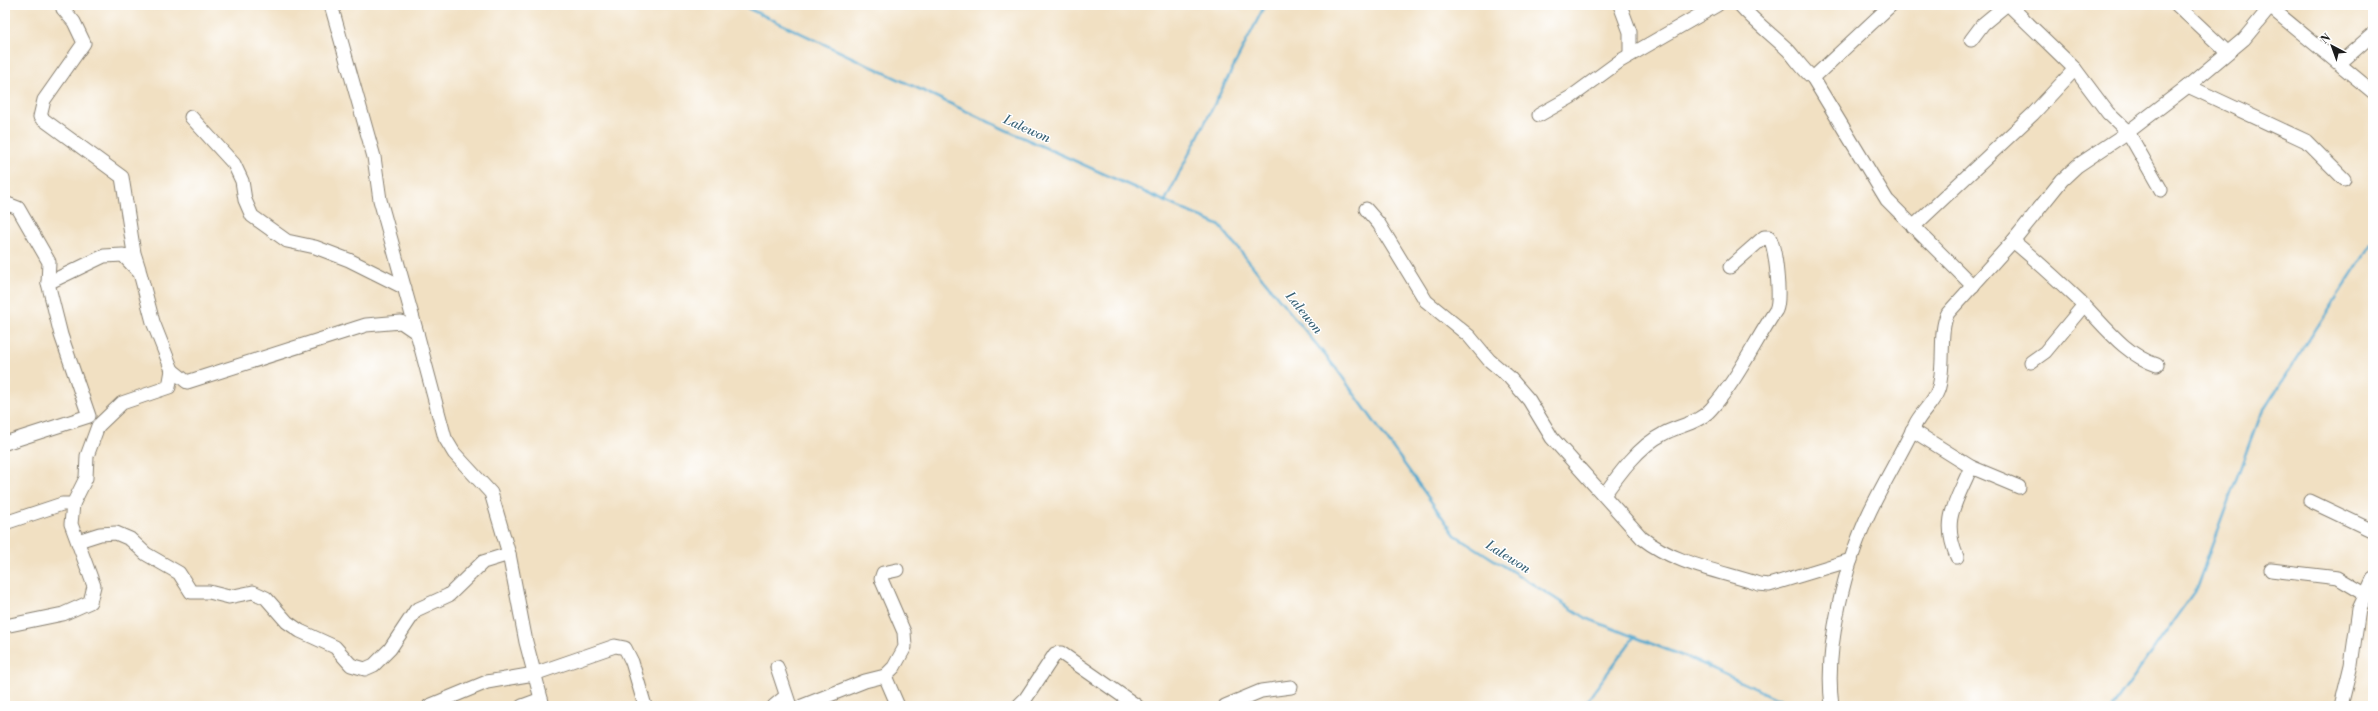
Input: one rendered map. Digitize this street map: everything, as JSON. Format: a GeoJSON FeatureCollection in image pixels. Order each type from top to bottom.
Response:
{"type":"FeatureCollection","features":[{"type":"Feature","properties":{"kind":"street"},"geometry":{"type":"LineString","coordinates":[[64,5],[63,9],[74,22],[84,43],[44,100],[40,117],[122,176],[134,253],[153,322],[172,370],[187,382],[366,325],[402,322],[417,332]]}},
{"type":"Feature","properties":{"kind":"street"},"geometry":{"type":"LineString","coordinates":[[331,5],[374,157],[380,200],[446,438],[454,453],[491,493],[509,554],[534,674],[542,702],[522,706]]}},
{"type":"Feature","properties":{"kind":"street"},"geometry":{"type":"LineString","coordinates":[[1620,5],[1630,32],[1630,55]]}},
{"type":"Feature","properties":{"kind":"street"},"geometry":{"type":"LineString","coordinates":[[1539,115],[1571,97],[1630,55],[1717,5]]}},
{"type":"Feature","properties":{"kind":"street"},"geometry":{"type":"LineString","coordinates":[[1740,5],[1758,25],[1788,51],[1804,71],[1813,78],[1887,200],[1913,227],[1932,243],[1973,286]]}},
{"type":"Feature","properties":{"kind":"street"},"geometry":{"type":"LineString","coordinates":[[1813,78],[1891,5]]}},
{"type":"Feature","properties":{"kind":"street"},"geometry":{"type":"LineString","coordinates":[[1971,40],[1983,24],[2006,5]]}},
{"type":"Feature","properties":{"kind":"street"},"geometry":{"type":"LineString","coordinates":[[2009,5],[2075,69],[2108,113],[2128,132],[2161,190]]}},
{"type":"Feature","properties":{"kind":"street"},"geometry":{"type":"LineString","coordinates":[[2176,5],[2227,52]]}},
{"type":"Feature","properties":{"kind":"street"},"geometry":{"type":"LineString","coordinates":[[1832,706],[1833,645],[1851,560],[1870,512],[1919,415],[1938,391],[1943,368],[1944,320],[1954,305],[1973,286],[2013,240],[2062,180],[2078,166],[2128,132],[2188,86],[2244,38],[2271,6],[2292,26],[2340,63],[2373,92]]}},
{"type":"Feature","properties":{"kind":"street"},"geometry":{"type":"LineString","coordinates":[[2340,63],[2373,34]]}},
{"type":"Feature","properties":{"kind":"street"},"geometry":{"type":"LineString","coordinates":[[1913,227],[2033,114],[2075,69]]}},
{"type":"Feature","properties":{"kind":"street"},"geometry":{"type":"LineString","coordinates":[[2188,86],[2306,141],[2344,179]]}},
{"type":"Feature","properties":{"kind":"street"},"geometry":{"type":"LineString","coordinates":[[191,117],[234,164],[242,181],[245,200],[252,216],[286,242],[315,247],[349,260],[405,288]]}},
{"type":"Feature","properties":{"kind":"street"},"geometry":{"type":"LineString","coordinates":[[5,203],[18,208],[49,262],[48,283],[62,335],[89,416]]}},
{"type":"Feature","properties":{"kind":"street"},"geometry":{"type":"LineString","coordinates":[[1366,209],[1379,224],[1426,301],[1469,336],[1489,360],[1509,376],[1529,400],[1552,438],[1642,538],[1651,546],[1680,559],[1759,584],[1778,584],[1815,570],[1851,560]]}},
{"type":"Feature","properties":{"kind":"street"},"geometry":{"type":"LineString","coordinates":[[1604,495],[1628,465],[1656,438],[1698,420],[1711,409],[1744,365],[1776,310],[1778,301],[1776,266],[1772,242],[1769,237],[1764,237],[1730,267]]}},
{"type":"Feature","properties":{"kind":"street"},"geometry":{"type":"LineString","coordinates":[[2013,240],[2084,305],[2122,344],[2144,361],[2157,365]]}},
{"type":"Feature","properties":{"kind":"street"},"geometry":{"type":"LineString","coordinates":[[48,283],[104,256],[123,255],[140,273]]}},
{"type":"Feature","properties":{"kind":"street"},"geometry":{"type":"LineString","coordinates":[[2031,362],[2045,352],[2084,305]]}},
{"type":"Feature","properties":{"kind":"street"},"geometry":{"type":"LineString","coordinates":[[5,443],[89,416],[169,387],[172,370]]}},
{"type":"Feature","properties":{"kind":"street"},"geometry":{"type":"LineString","coordinates":[[5,626],[63,614],[90,602],[94,586],[71,524],[73,504],[86,478],[87,456],[98,426],[122,403]]}},
{"type":"Feature","properties":{"kind":"street"},"geometry":{"type":"LineString","coordinates":[[1912,430],[1971,467],[2019,486]]}},
{"type":"Feature","properties":{"kind":"street"},"geometry":{"type":"LineString","coordinates":[[1957,557],[1950,540],[1949,520],[1971,467]]}},
{"type":"Feature","properties":{"kind":"street"},"geometry":{"type":"LineString","coordinates":[[2310,501],[2373,531]]}},
{"type":"Feature","properties":{"kind":"street"},"geometry":{"type":"LineString","coordinates":[[5,523],[62,504],[73,504]]}},
{"type":"Feature","properties":{"kind":"street"},"geometry":{"type":"LineString","coordinates":[[78,541],[100,534],[116,533],[130,539],[146,554],[178,574],[191,592],[209,592],[229,597],[253,592],[266,598],[287,622],[300,631],[335,647],[351,665],[365,669],[374,665],[390,650],[416,610],[449,595],[483,562],[509,554]]}},
{"type":"Feature","properties":{"kind":"street"},"geometry":{"type":"LineString","coordinates":[[802,706],[865,681],[885,676],[894,667],[905,647],[904,632],[881,579],[883,574],[897,570]]}},
{"type":"Feature","properties":{"kind":"street"},"geometry":{"type":"LineString","coordinates":[[2270,570],[2338,578],[2365,594]]}},
{"type":"Feature","properties":{"kind":"street"},"geometry":{"type":"LineString","coordinates":[[2341,706],[2351,666],[2359,609],[2373,579]]}},
{"type":"Feature","properties":{"kind":"street"},"geometry":{"type":"LineString","coordinates":[[429,706],[487,682],[534,674],[615,646],[625,648],[632,662],[645,706]]}},
{"type":"Feature","properties":{"kind":"street"},"geometry":{"type":"LineString","coordinates":[[1018,706],[1026,698],[1055,654],[1061,652],[1137,706]]}},
{"type":"Feature","properties":{"kind":"street"},"geometry":{"type":"LineString","coordinates":[[774,706],[788,701],[777,667]]}},
{"type":"Feature","properties":{"kind":"street"},"geometry":{"type":"LineString","coordinates":[[885,676],[898,706]]}},
{"type":"Feature","properties":{"kind":"street"},"geometry":{"type":"LineString","coordinates":[[1224,706],[1261,691],[1290,687]]}},
{"type":"Feature","properties":{"kind":"waterway","name":"Lalewon"},"geometry":{"type":"LineString","coordinates":[[741,5],[1006,130],[1220,226],[1338,371],[1455,535],[1586,618],[1703,664],[1793,706]]}},
{"type":"Feature","properties":{"kind":"waterway"},"geometry":{"type":"LineString","coordinates":[[1165,201],[1265,5]]}},
{"type":"Feature","properties":{"kind":"waterway"},"geometry":{"type":"LineString","coordinates":[[2113,706],[2196,589],[2259,417],[2373,241]]}},
{"type":"Feature","properties":{"kind":"waterway"},"geometry":{"type":"LineString","coordinates":[[1583,706],[1634,637]]}}]}
